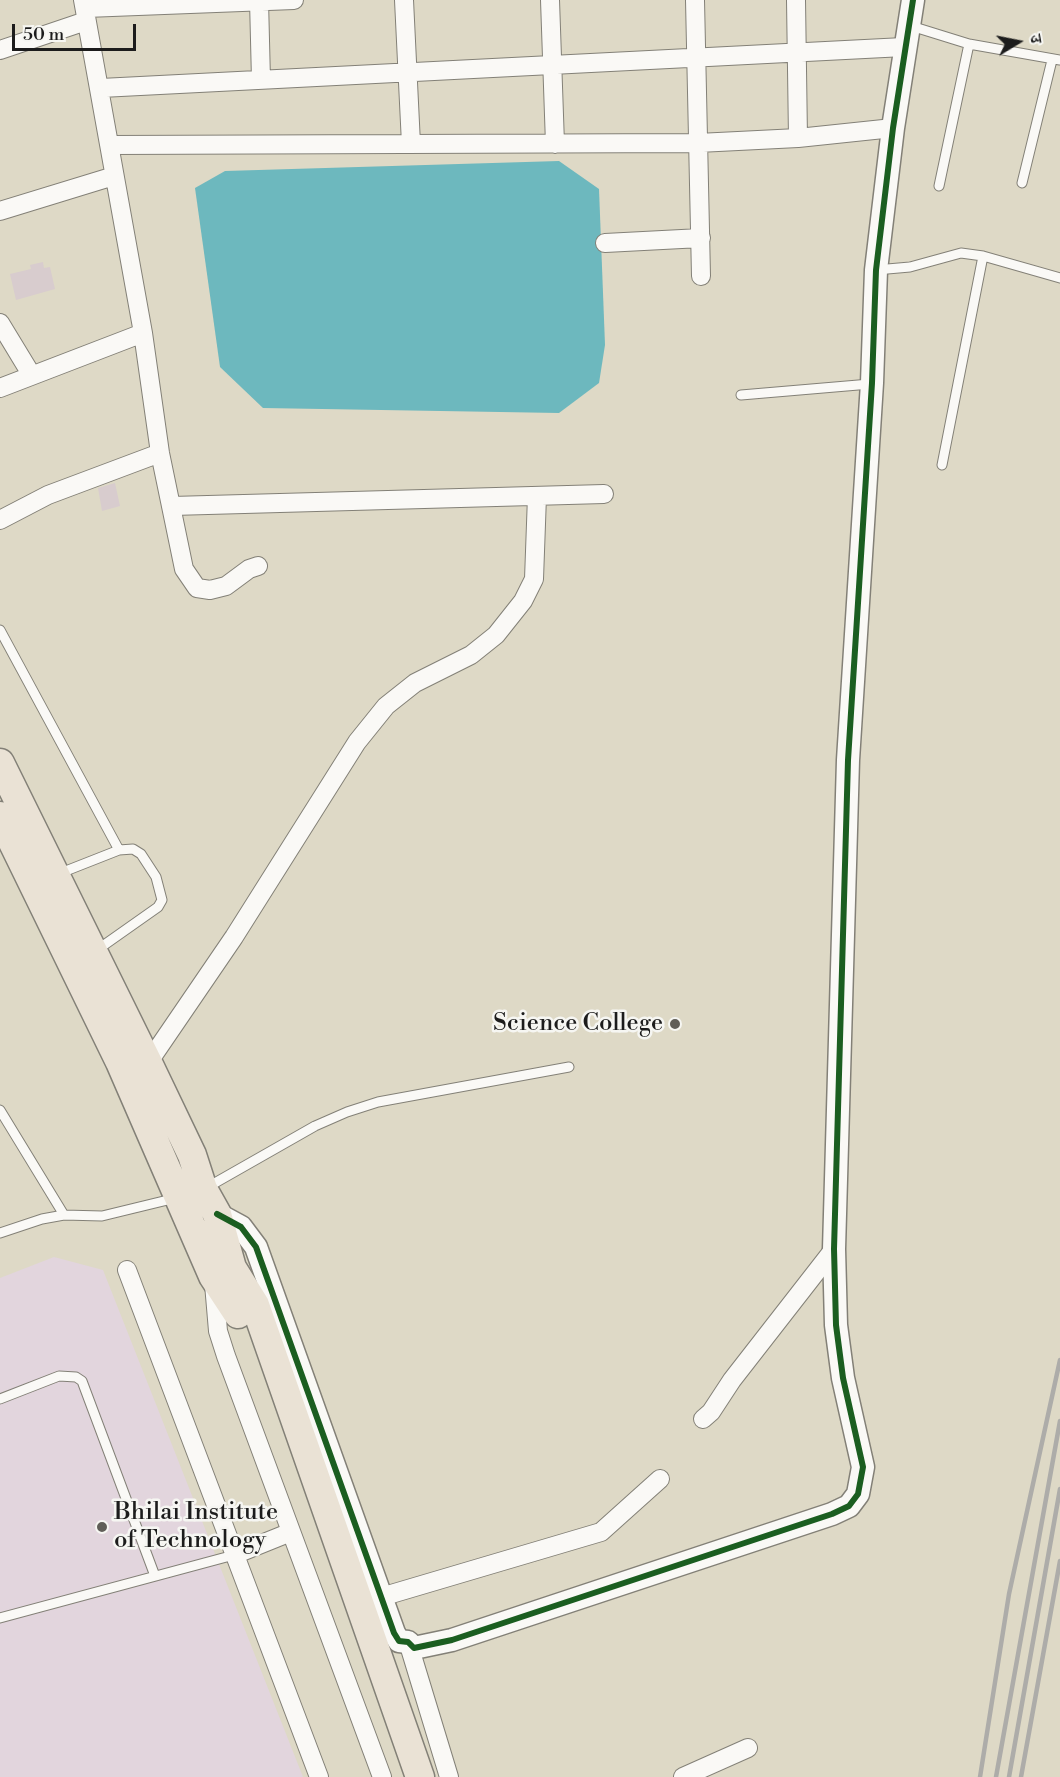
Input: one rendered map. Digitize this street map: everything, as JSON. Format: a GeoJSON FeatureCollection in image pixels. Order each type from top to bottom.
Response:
{"type":"FeatureCollection","features":[{"type":"Feature","properties":{"kind":"main road"},"geometry":{"type":"LineString","coordinates":[[0,764],[192,1155],[192,1193],[217,1214],[232,1268],[403,1777]]}},
{"type":"Feature","properties":{"kind":"main road"},"geometry":{"type":"LineString","coordinates":[[1,821],[192,1193],[213,1276],[246,1308],[420,1777]]}},
{"type":"Feature","properties":{"kind":"street"},"geometry":{"type":"LineString","coordinates":[[0,50],[85,10],[294,0]]}},
{"type":"Feature","properties":{"kind":"street"},"geometry":{"type":"LineString","coordinates":[[404,0],[411,144]]}},
{"type":"Feature","properties":{"kind":"street"},"geometry":{"type":"LineString","coordinates":[[550,0],[555,144]]}},
{"type":"Feature","properties":{"kind":"street"},"geometry":{"type":"LineString","coordinates":[[695,0],[701,276]]}},
{"type":"Feature","properties":{"kind":"street"},"geometry":{"type":"LineString","coordinates":[[796,0],[798,138]]}},
{"type":"Feature","properties":{"kind":"street"},"geometry":{"type":"LineString","coordinates":[[217,1214],[241,1227],[256,1247],[394,1633],[399,1641],[408,1642],[414,1648],[452,1640],[832,1514],[849,1506],[862,1484],[863,1467],[843,1378],[836,1326],[834,1249],[848,760],[872,384],[876,270],[892,128],[913,0]]}},
{"type":"Feature","properties":{"kind":"street"},"geometry":{"type":"LineString","coordinates":[[259,1],[261,80]]}},
{"type":"Feature","properties":{"kind":"street"},"geometry":{"type":"LineString","coordinates":[[85,10],[143,333],[160,453],[184,569],[197,588],[210,590],[226,586],[249,569],[258,566]]}},
{"type":"Feature","properties":{"kind":"street"},"geometry":{"type":"LineString","coordinates":[[100,88],[796,53],[906,36]]}},
{"type":"Feature","properties":{"kind":"street"},"geometry":{"type":"LineString","coordinates":[[110,145],[698,142],[798,138],[892,128]]}},
{"type":"Feature","properties":{"kind":"street"},"geometry":{"type":"LineString","coordinates":[[0,211],[114,176]]}},
{"type":"Feature","properties":{"kind":"street"},"geometry":{"type":"LineString","coordinates":[[605,243],[701,238]]}},
{"type":"Feature","properties":{"kind":"street"},"geometry":{"type":"LineString","coordinates":[[0,323],[31,374]]}},
{"type":"Feature","properties":{"kind":"street"},"geometry":{"type":"LineString","coordinates":[[0,388],[31,374],[143,333]]}},
{"type":"Feature","properties":{"kind":"street"},"geometry":{"type":"LineString","coordinates":[[0,520],[48,495],[160,453]]}},
{"type":"Feature","properties":{"kind":"street"},"geometry":{"type":"LineString","coordinates":[[172,507],[604,494]]}},
{"type":"Feature","properties":{"kind":"street"},"geometry":{"type":"LineString","coordinates":[[148,1063],[234,937],[357,742],[386,706],[415,683],[471,655],[496,635],[523,601],[534,579],[537,496]]}},
{"type":"Feature","properties":{"kind":"street"},"geometry":{"type":"LineString","coordinates":[[703,1419],[711,1412],[732,1380],[834,1249]]}},
{"type":"Feature","properties":{"kind":"street"},"geometry":{"type":"LineString","coordinates":[[127,1270],[319,1777]]}},
{"type":"Feature","properties":{"kind":"street"},"geometry":{"type":"LineString","coordinates":[[213,1276],[218,1331],[382,1777]]}},
{"type":"Feature","properties":{"kind":"street"},"geometry":{"type":"LineString","coordinates":[[381,1597],[601,1532],[660,1479]]}},
{"type":"Feature","properties":{"kind":"street"},"geometry":{"type":"LineString","coordinates":[[234,1555],[291,1532]]}},
{"type":"Feature","properties":{"kind":"street"},"geometry":{"type":"LineString","coordinates":[[408,1642],[449,1777]]}},
{"type":"Feature","properties":{"kind":"street"},"geometry":{"type":"LineString","coordinates":[[683,1777],[748,1748]]}},
{"type":"Feature","properties":{"kind":"lane"},"geometry":{"type":"LineString","coordinates":[[906,36],[969,44],[1056,60],[1022,183]]}},
{"type":"Feature","properties":{"kind":"lane"},"geometry":{"type":"LineString","coordinates":[[939,186],[969,44]]}},
{"type":"Feature","properties":{"kind":"lane"},"geometry":{"type":"LineString","coordinates":[[876,270],[910,267],[961,253],[983,256],[1060,278]]}},
{"type":"Feature","properties":{"kind":"lane"},"geometry":{"type":"LineString","coordinates":[[942,465],[983,256]]}},
{"type":"Feature","properties":{"kind":"lane"},"geometry":{"type":"LineString","coordinates":[[741,395],[872,384]]}},
{"type":"Feature","properties":{"kind":"lane"},"geometry":{"type":"LineString","coordinates":[[0,630],[119,850]]}},
{"type":"Feature","properties":{"kind":"lane"},"geometry":{"type":"LineString","coordinates":[[55,875],[119,850],[133,849],[141,854],[156,877],[162,900],[158,907],[93,953]]}},
{"type":"Feature","properties":{"kind":"lane"},"geometry":{"type":"LineString","coordinates":[[0,1233],[64,1215],[102,1216],[192,1193],[315,1126],[378,1102],[569,1067]]}},
{"type":"Feature","properties":{"kind":"lane"},"geometry":{"type":"LineString","coordinates":[[0,1110],[64,1215]]}},
{"type":"Feature","properties":{"kind":"lane"},"geometry":{"type":"LineString","coordinates":[[0,1399],[59,1376],[76,1377],[82,1381],[87,1387],[155,1576]]}},
{"type":"Feature","properties":{"kind":"lane"},"geometry":{"type":"LineString","coordinates":[[0,1618],[234,1555]]}},
{"type":"Feature","properties":{"kind":"shaded area","name":"Bhilai Institute of Technology"},"geometry":{"type":"Polygon","coordinates":[[[54,1257],[103,1270],[303,1777],[0,1777],[0,1278],[54,1257]]]}},
{"type":"Feature","properties":{"kind":"water"},"geometry":{"type":"Polygon","coordinates":[[[559,161],[599,189],[605,345],[599,383],[559,413],[263,408],[220,367],[195,188],[225,171],[559,161]]]}},
{"type":"Feature","properties":{"kind":"building"},"geometry":{"type":"Polygon","coordinates":[[[43,262],[44,268],[50,267],[55,289],[16,300],[10,274],[31,269],[30,265],[43,262]]]}},
{"type":"Feature","properties":{"kind":"building"},"geometry":{"type":"Polygon","coordinates":[[[115,483],[120,506],[102,511],[98,488],[115,483]]]}},
{"type":"Feature","properties":{"kind":"railway"},"geometry":{"type":"LineString","coordinates":[[980,1777],[1009,1594],[1060,1360]]}},
{"type":"Feature","properties":{"kind":"railway"},"geometry":{"type":"LineString","coordinates":[[996,1777],[1060,1421]]}},
{"type":"Feature","properties":{"kind":"railway"},"geometry":{"type":"LineString","coordinates":[[1009,1777],[1060,1489]]}},
{"type":"Feature","properties":{"kind":"railway"},"geometry":{"type":"LineString","coordinates":[[1021,1777],[1060,1561]]}},
{"type":"Feature","properties":{"kind":"cycle path"},"geometry":{"type":"LineString","coordinates":[[217,1214],[241,1227],[256,1247],[394,1633],[399,1641],[408,1642],[414,1648],[452,1640],[832,1514],[849,1506],[858,1494],[863,1467],[843,1378],[836,1325],[834,1249],[848,760],[872,383],[876,270],[893,128],[913,0]]}},
{"type":"Feature","properties":{"kind":"place","name":"Science College"},"geometry":{"type":"Point","coordinates":[675,1024]}},
{"type":"Feature","properties":{"kind":"place","name":"Bhilai Institute of Technology"},"geometry":{"type":"Point","coordinates":[102,1527]}}]}
